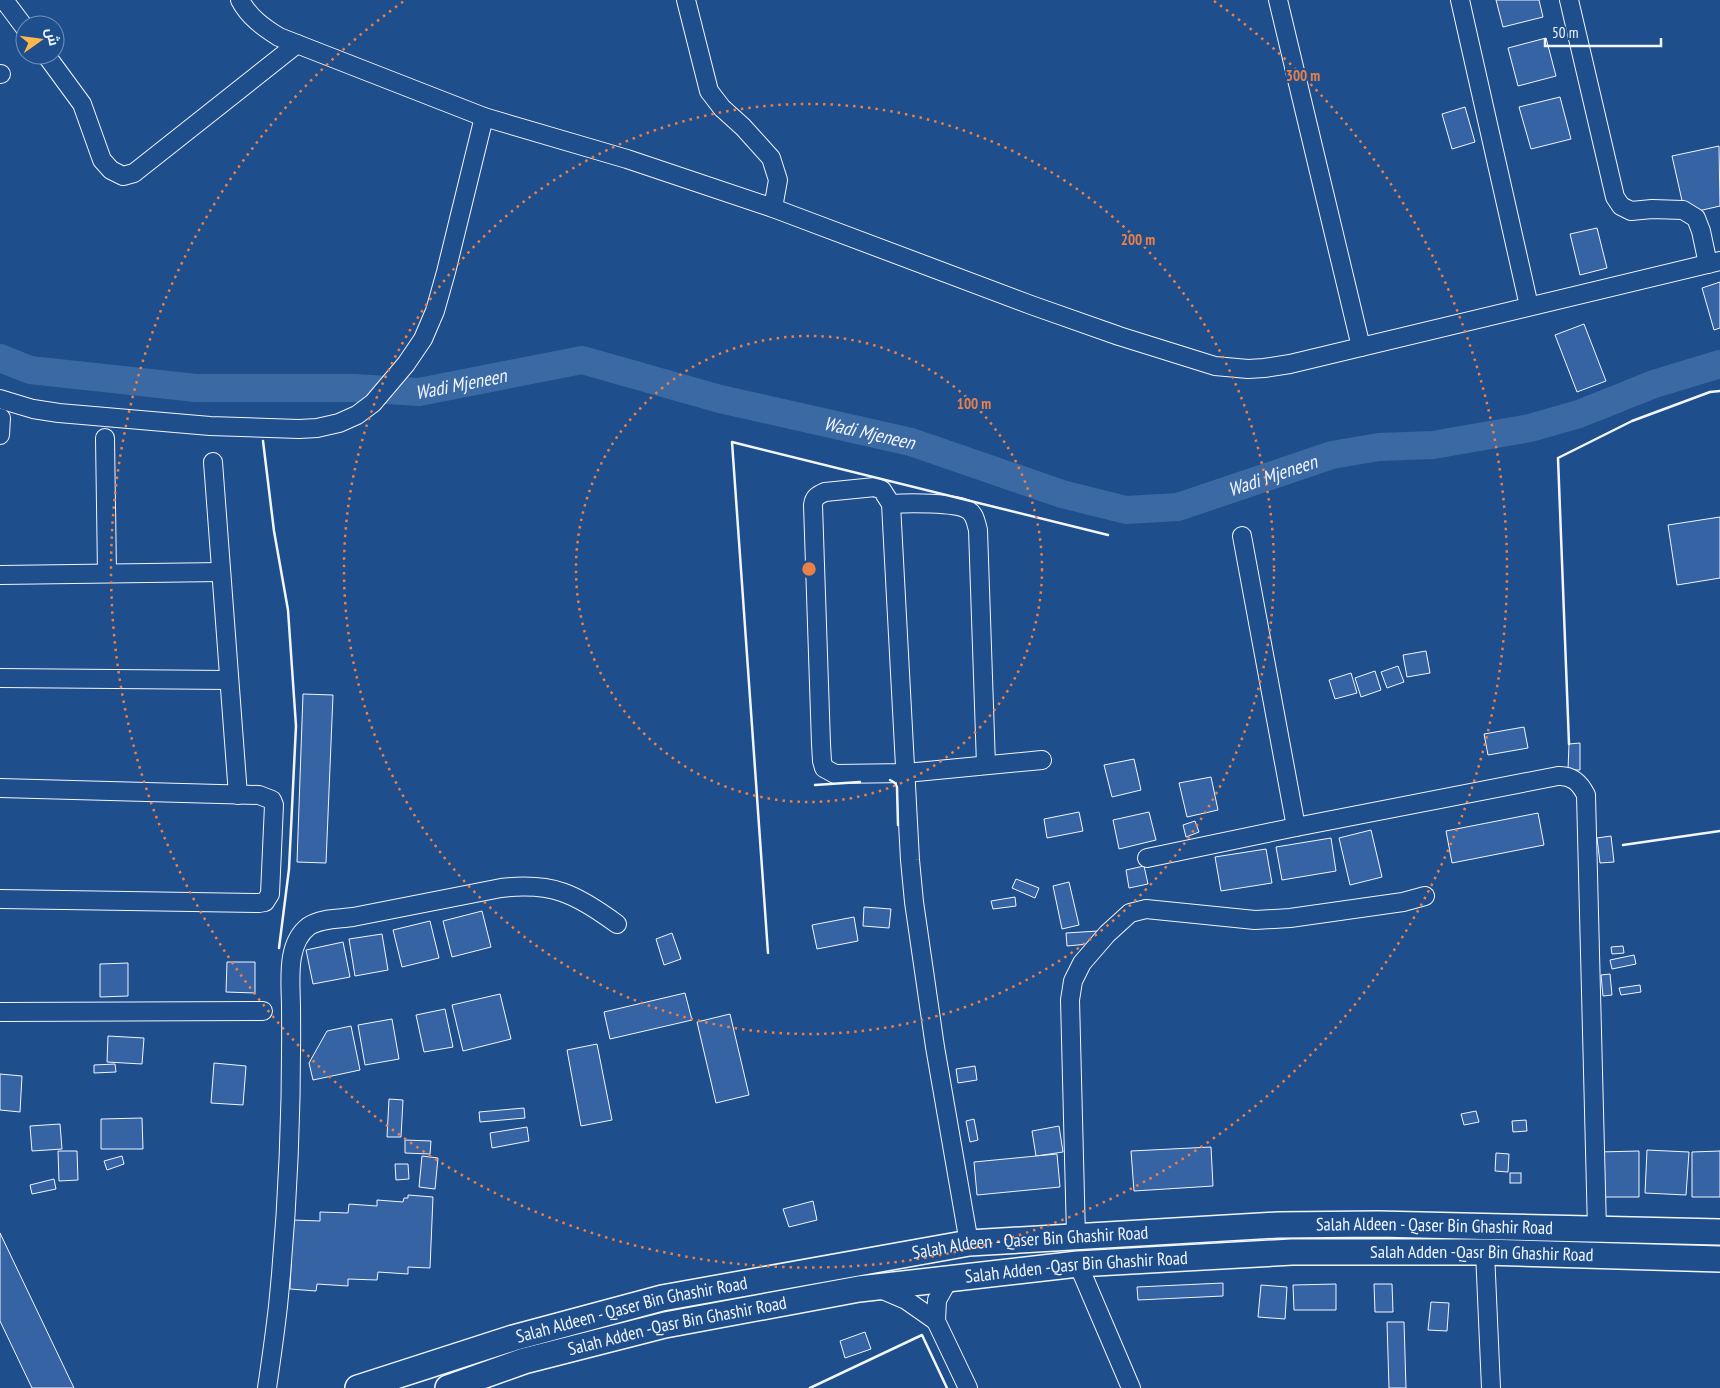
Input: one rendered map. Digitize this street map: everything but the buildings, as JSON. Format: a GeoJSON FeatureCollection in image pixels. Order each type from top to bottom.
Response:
{"type":"FeatureCollection","features":[{"type":"Feature","properties":{"kind":"highway","name":"Salah Aldeen - Qaser Bin Ghashir Road"},"geometry":{"type":"LineString","coordinates":[[358,1388],[513,1338],[662,1298],[969,1243],[1278,1226],[1378,1224],[1720,1232]]}},
{"type":"Feature","properties":{"kind":"highway","name":"Salah Adden -Qasr Bin Ghashir Road"},"geometry":{"type":"LineString","coordinates":[[448,1388],[524,1361],[665,1325],[874,1287],[1078,1264],[1292,1252],[1485,1252],[1720,1259]]}},
{"type":"Feature","properties":{"kind":"street"},"geometry":{"type":"LineString","coordinates":[[4,0],[15,15]]}},
{"type":"Feature","properties":{"kind":"street"},"geometry":{"type":"LineString","coordinates":[[240,0],[245,10],[262,26],[279,37],[333,60],[484,117],[628,159],[773,208],[1119,336],[1215,366],[1248,369],[1264,368],[1361,347],[1714,262],[1696,218],[1682,210],[1652,209],[1631,211],[1621,206],[1615,197],[1569,0]]}},
{"type":"Feature","properties":{"kind":"street"},"geometry":{"type":"LineString","coordinates":[[686,0],[709,91],[722,108],[771,158],[778,180],[773,208]]}},
{"type":"Feature","properties":{"kind":"street"},"geometry":{"type":"LineString","coordinates":[[1278,0],[1361,347]]}},
{"type":"Feature","properties":{"kind":"street"},"geometry":{"type":"LineString","coordinates":[[1460,0],[1529,306]]}},
{"type":"Feature","properties":{"kind":"street"},"geometry":{"type":"LineString","coordinates":[[53,65],[82,104],[102,160],[111,170],[123,176],[134,173],[297,44]]}},
{"type":"Feature","properties":{"kind":"street"},"geometry":{"type":"LineString","coordinates":[[0,399],[33,408],[94,416],[210,426],[317,428],[339,423],[357,415],[373,403],[406,364],[423,339],[435,311],[454,244],[484,117]]}},
{"type":"Feature","properties":{"kind":"street"},"geometry":{"type":"LineString","coordinates":[[0,435],[1,418]]}},
{"type":"Feature","properties":{"kind":"street"},"geometry":{"type":"LineString","coordinates":[[105,438],[107,573]]}},
{"type":"Feature","properties":{"kind":"street"},"geometry":{"type":"LineString","coordinates":[[213,462],[238,795]]}},
{"type":"Feature","properties":{"kind":"street"},"geometry":{"type":"LineString","coordinates":[[969,1243],[945,1110],[921,956],[910,860],[906,773],[891,504],[882,490],[875,487],[825,492],[814,499],[812,505],[821,744],[824,768],[835,774],[906,773],[1042,760]]}},
{"type":"Feature","properties":{"kind":"street"},"geometry":{"type":"LineString","coordinates":[[891,504],[956,506],[968,509],[974,516],[978,530],[986,765]]}},
{"type":"Feature","properties":{"kind":"street"},"geometry":{"type":"LineString","coordinates":[[1242,536],[1296,826]]}},
{"type":"Feature","properties":{"kind":"street"},"geometry":{"type":"LineString","coordinates":[[0,575],[221,572]]}},
{"type":"Feature","properties":{"kind":"street"},"geometry":{"type":"LineString","coordinates":[[0,678],[229,680]]}},
{"type":"Feature","properties":{"kind":"street"},"geometry":{"type":"LineString","coordinates":[[1147,858],[1296,826],[1558,776],[1565,776],[1576,780],[1586,795],[1596,1229]]}},
{"type":"Feature","properties":{"kind":"street"},"geometry":{"type":"LineString","coordinates":[[0,788],[265,796],[272,800],[274,805],[270,894],[265,902],[0,899]]}},
{"type":"Feature","properties":{"kind":"street"},"geometry":{"type":"LineString","coordinates":[[267,1388],[278,1308],[284,1236],[291,1053],[291,969],[295,946],[303,931],[310,925],[318,922],[501,888],[525,886],[545,887],[566,893],[592,905],[618,924]]}},
{"type":"Feature","properties":{"kind":"street"},"geometry":{"type":"LineString","coordinates":[[1076,1236],[1070,1000],[1073,981],[1082,963],[1107,934],[1130,913],[1146,908],[1255,920],[1290,918],[1403,902],[1426,896]]}},
{"type":"Feature","properties":{"kind":"street"},"geometry":{"type":"LineString","coordinates":[[0,1012],[263,1011]]}},
{"type":"Feature","properties":{"kind":"street"},"geometry":{"type":"LineString","coordinates":[[1485,1252],[1492,1388]]}},
{"type":"Feature","properties":{"kind":"street"},"geometry":{"type":"LineString","coordinates":[[1078,1264],[1131,1388]]}},
{"type":"Feature","properties":{"kind":"street"},"geometry":{"type":"LineString","coordinates":[[950,1277],[937,1300],[935,1310],[936,1321],[968,1388]]}},
{"type":"Feature","properties":{"kind":"street"},"geometry":{"type":"LineString","coordinates":[[874,1287],[906,1300],[936,1321]]}},
{"type":"Feature","properties":{"kind":"waterway","name":"Wadi Mjeneen"},"geometry":{"type":"LineString","coordinates":[[0,358],[30,370],[196,388],[355,388],[419,392],[582,360],[720,399],[911,442],[1062,494],[1126,510],[1178,507],[1332,455],[1379,447],[1433,445],[1530,428],[1579,414],[1654,384],[1720,364]]}},
{"type":"Feature","properties":{"kind":"wall"},"geometry":{"type":"LineString","coordinates":[[1569,744],[1558,458],[1632,421],[1710,392],[1720,391]]}},
{"type":"Feature","properties":{"kind":"wall"},"geometry":{"type":"LineString","coordinates":[[263,441],[274,531],[288,610],[296,726],[289,869],[279,948]]}},
{"type":"Feature","properties":{"kind":"wall"},"geometry":{"type":"LineString","coordinates":[[768,953],[732,442],[1108,535]]}},
{"type":"Feature","properties":{"kind":"wall"},"geometry":{"type":"LineString","coordinates":[[890,780],[897,787],[898,825]]}},
{"type":"Feature","properties":{"kind":"wall"},"geometry":{"type":"LineString","coordinates":[[815,785],[860,782]]}},
{"type":"Feature","properties":{"kind":"wall"},"geometry":{"type":"LineString","coordinates":[[1623,845],[1720,831]]}},
{"type":"Feature","properties":{"kind":"wall"},"geometry":{"type":"LineString","coordinates":[[810,1388],[922,1335],[947,1388]]}}]}
